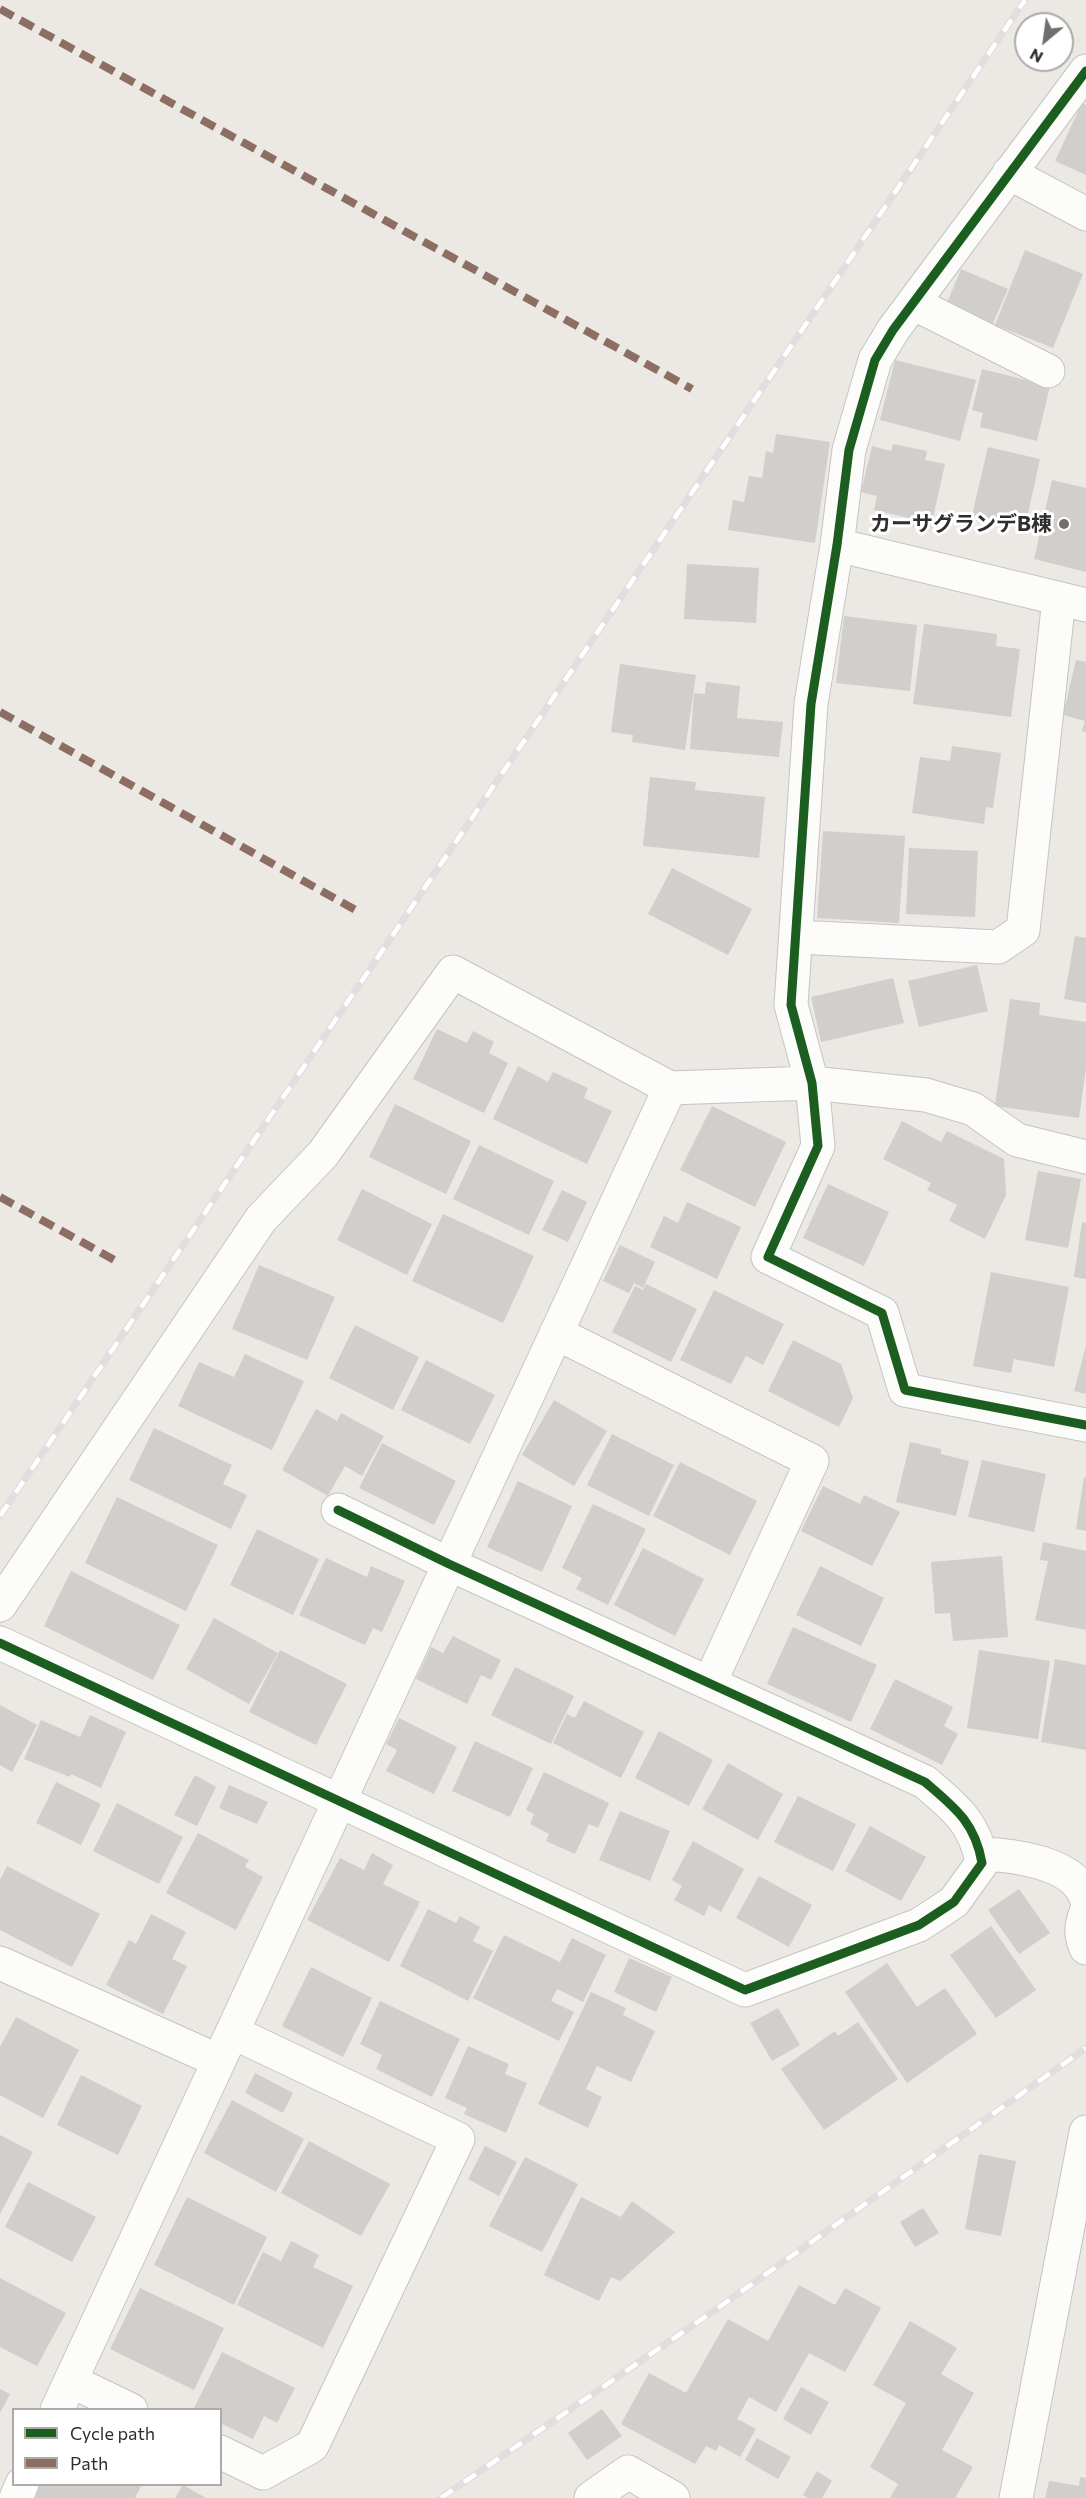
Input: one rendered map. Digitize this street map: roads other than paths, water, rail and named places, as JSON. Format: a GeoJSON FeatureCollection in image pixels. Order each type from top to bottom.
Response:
{"type":"FeatureCollection","features":[{"type":"Feature","properties":{"kind":"street"},"geometry":{"type":"LineString","coordinates":[[1086,71],[913,303],[875,360],[849,450],[837,545],[811,704],[791,1005],[812,1083],[818,1146],[768,1257],[882,1313],[905,1390],[1086,1425]]}},
{"type":"Feature","properties":{"kind":"street"},"geometry":{"type":"LineString","coordinates":[[1009,173],[1086,214]]}},
{"type":"Feature","properties":{"kind":"street"},"geometry":{"type":"LineString","coordinates":[[913,303],[1048,370]]}},
{"type":"Feature","properties":{"kind":"street"},"geometry":{"type":"LineString","coordinates":[[797,937],[998,947],[1023,930],[1073,602],[837,545]]}},
{"type":"Feature","properties":{"kind":"street"},"geometry":{"type":"LineString","coordinates":[[0,1605],[261,1219],[323,1154],[453,972],[670,1088],[812,1083],[926,1095],[973,1109],[1017,1140],[1086,1157]]}},
{"type":"Feature","properties":{"kind":"street"},"geometry":{"type":"LineString","coordinates":[[126,2408],[64,2395],[670,1088]]}},
{"type":"Feature","properties":{"kind":"street"},"geometry":{"type":"LineString","coordinates":[[556,1333],[812,1461],[710,1682]]}},
{"type":"Feature","properties":{"kind":"street"},"geometry":{"type":"LineString","coordinates":[[0,1643],[338,1803],[745,1990],[919,1925],[954,1902],[982,1863],[978,1840],[963,1815],[925,1782],[449,1564],[338,1510]]}},
{"type":"Feature","properties":{"kind":"street"},"geometry":{"type":"LineString","coordinates":[[981,1854],[1010,1855],[1050,1866],[1073,1879],[1086,1898]]}},
{"type":"Feature","properties":{"kind":"street"},"geometry":{"type":"LineString","coordinates":[[1086,1912],[1082,1923],[1081,1938],[1086,1948]]}},
{"type":"Feature","properties":{"kind":"street"},"geometry":{"type":"LineString","coordinates":[[4,1975],[219,2061]]}},
{"type":"Feature","properties":{"kind":"street"},"geometry":{"type":"LineString","coordinates":[[222,2453],[263,2473],[312,2446],[458,2139],[232,2032]]}},
{"type":"Feature","properties":{"kind":"street"},"geometry":{"type":"LineString","coordinates":[[1016,2498],[1085,2139]]}},
{"type":"Feature","properties":{"kind":"street"},"geometry":{"type":"LineString","coordinates":[[591,2498],[628,2472],[673,2498]]}},
{"type":"Feature","properties":{"kind":"railway"},"geometry":{"type":"LineString","coordinates":[[0,1516],[1025,0]]}},
{"type":"Feature","properties":{"kind":"railway"},"geometry":{"type":"LineString","coordinates":[[441,2498],[718,2308],[1086,2048]]}},
{"type":"Feature","properties":{"kind":"place","name":"カーサグランデB棟"},"geometry":{"type":"Point","coordinates":[1064,524]}}]}
